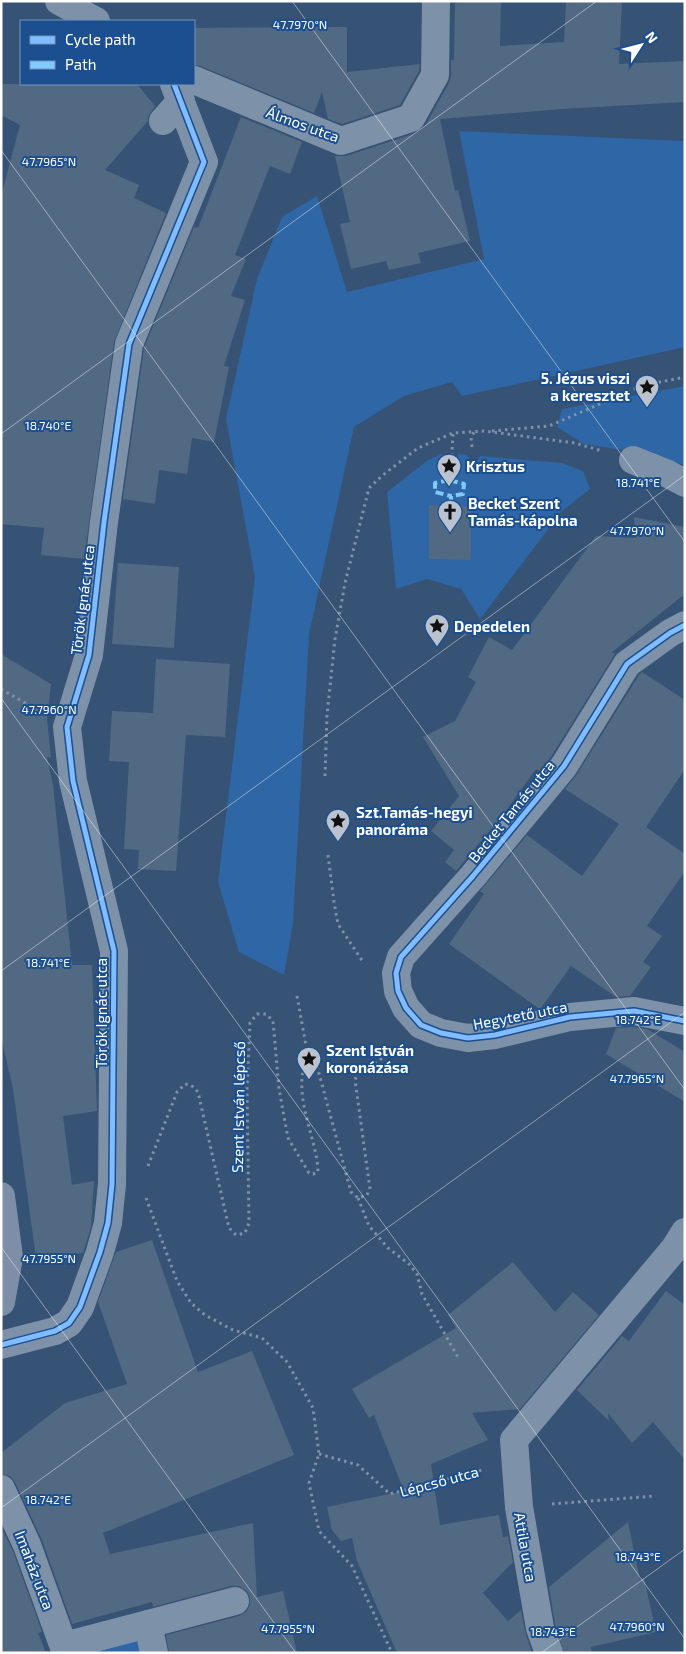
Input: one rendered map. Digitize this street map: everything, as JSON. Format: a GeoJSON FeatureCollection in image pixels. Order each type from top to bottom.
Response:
{"type":"FeatureCollection","features":[{"type":"Feature","properties":{"kind":"main road"},"geometry":{"type":"LineString","coordinates":[[1,1196],[9,1257],[1,1302]]}},
{"type":"Feature","properties":{"kind":"street"},"geometry":{"type":"LineString","coordinates":[[60,1],[94,20]]}},
{"type":"Feature","properties":{"kind":"street","name":"Álmos utca"},"geometry":{"type":"LineString","coordinates":[[178,97],[341,141],[411,118],[435,76],[436,1]]}},
{"type":"Feature","properties":{"kind":"street","name":"Török Ignác utca"},"geometry":{"type":"LineString","coordinates":[[1,1345],[55,1331],[69,1323],[80,1307],[100,1252],[108,1223],[112,1184],[114,951],[73,780],[67,727],[89,655],[104,522],[129,344],[204,162],[178,97]]}},
{"type":"Feature","properties":{"kind":"street"},"geometry":{"type":"LineString","coordinates":[[633,460],[685,483]]}},
{"type":"Feature","properties":{"kind":"street","name":"Becket Tamás utca"},"geometry":{"type":"LineString","coordinates":[[421,1024],[406,1008],[398,991],[396,974],[401,957],[473,876],[564,766],[627,664],[670,633],[685,625]]}},
{"type":"Feature","properties":{"kind":"street","name":"Hegytető utca"},"geometry":{"type":"LineString","coordinates":[[421,1024],[441,1033],[468,1038],[570,1018],[634,1011],[685,1021]]}},
{"type":"Feature","properties":{"kind":"street"},"geometry":{"type":"LineString","coordinates":[[514,1440],[675,1248],[685,1232]]}},
{"type":"Feature","properties":{"kind":"street","name":"Attila utca"},"geometry":{"type":"LineString","coordinates":[[514,1440],[518,1507],[540,1628],[549,1653]]}},
{"type":"Feature","properties":{"kind":"street","name":"Imaház utca"},"geometry":{"type":"LineString","coordinates":[[1,1489],[27,1545],[65,1649]]}},
{"type":"Feature","properties":{"kind":"street"},"geometry":{"type":"LineString","coordinates":[[65,1649],[148,1624],[235,1601]]}},
{"type":"Feature","properties":{"kind":"street"},"geometry":{"type":"LineString","coordinates":[[148,1624],[154,1653]]}},
{"type":"Feature","properties":{"kind":"path"},"geometry":{"type":"LineString","coordinates":[[325,776],[327,714],[335,639],[345,583],[368,488],[418,448],[453,433],[549,426],[644,385],[685,377]]}},
{"type":"Feature","properties":{"kind":"path"},"geometry":{"type":"LineString","coordinates":[[644,385],[647,399]]}},
{"type":"Feature","properties":{"kind":"path"},"geometry":{"type":"LineString","coordinates":[[484,431],[575,443],[633,460]]}},
{"type":"Feature","properties":{"kind":"path"},"geometry":{"type":"LineString","coordinates":[[472,447],[471,438],[474,432]]}},
{"type":"Feature","properties":{"kind":"path"},"geometry":{"type":"LineString","coordinates":[[450,469],[453,433]]}},
{"type":"Feature","properties":{"kind":"path"},"geometry":{"type":"LineString","coordinates":[[1,688],[67,727]]}},
{"type":"Feature","properties":{"kind":"path"},"geometry":{"type":"LineString","coordinates":[[328,856],[338,924],[347,940],[357,951],[366,968]]}},
{"type":"Feature","properties":{"kind":"path"},"geometry":{"type":"LineString","coordinates":[[297,996],[309,1062],[317,1066],[351,1192],[358,1198],[369,1226],[388,1248],[409,1264],[417,1274],[422,1294],[459,1359]]}},
{"type":"Feature","properties":{"kind":"path"},"geometry":{"type":"LineString","coordinates":[[358,1198],[367,1195],[370,1189],[355,1080],[358,1075],[398,1048]]}},
{"type":"Feature","properties":{"kind":"path"},"geometry":{"type":"LineString","coordinates":[[143,1190],[177,1281],[191,1303],[205,1315],[233,1330],[262,1338],[287,1362],[313,1408],[319,1454],[309,1484],[319,1531],[352,1566],[392,1653]]}},
{"type":"Feature","properties":{"kind":"path"},"geometry":{"type":"LineString","coordinates":[[518,1507],[654,1496]]}},
{"type":"Feature","properties":{"kind":"shaded area"},"geometry":{"type":"Polygon","coordinates":[[[459,131],[685,141],[685,347],[462,396],[452,382],[404,396],[354,427],[309,634],[293,923],[284,975],[239,952],[218,882],[255,577],[226,419],[257,279],[282,217],[317,196],[347,292],[484,259],[459,131]]]}},
{"type":"Feature","properties":{"kind":"shaded area"},"geometry":{"type":"Polygon","coordinates":[[[685,386],[685,465],[630,451],[584,444],[557,427],[562,409],[685,386]]]}},
{"type":"Feature","properties":{"kind":"shaded area"},"geometry":{"type":"Polygon","coordinates":[[[442,454],[444,468],[455,469],[458,454],[467,455],[470,460],[477,461],[480,456],[562,463],[583,471],[590,489],[562,511],[480,619],[461,589],[427,579],[396,589],[387,492],[428,460],[442,454]]]}},
{"type":"Feature","properties":{"kind":"shaded area"},"geometry":{"type":"Polygon","coordinates":[[[133,1639],[143,1645],[145,1653],[96,1653],[101,1647],[133,1639]]]}},
{"type":"Feature","properties":{"kind":"building"},"geometry":{"type":"Polygon","coordinates":[[[455,1],[501,1],[500,46],[564,42],[566,1],[622,1],[619,64],[685,61],[685,102],[562,109],[440,119],[455,191],[458,190],[470,241],[418,253],[421,263],[389,270],[386,261],[351,269],[340,224],[350,222],[335,156],[346,156],[416,133],[425,126],[451,76],[451,60],[454,60],[455,1]]]}},
{"type":"Feature","properties":{"kind":"building"},"geometry":{"type":"Polygon","coordinates":[[[347,27],[347,72],[420,64],[419,71],[400,105],[342,124],[328,119],[322,92],[314,113],[195,65],[195,28],[347,27]]]}},
{"type":"Feature","properties":{"kind":"building"},"geometry":{"type":"Polygon","coordinates":[[[1,84],[138,85],[155,106],[148,117],[148,121],[105,170],[139,185],[134,198],[166,213],[114,342],[84,559],[41,555],[44,528],[1,524],[1,196],[20,125],[1,115],[1,84]]]}},
{"type":"Feature","properties":{"kind":"building"},"geometry":{"type":"Polygon","coordinates":[[[241,117],[302,142],[290,174],[270,166],[235,255],[246,259],[231,296],[245,300],[224,366],[229,367],[214,442],[192,438],[187,474],[159,470],[155,504],[123,499],[144,348],[194,227],[198,228],[241,117]]]}},
{"type":"Feature","properties":{"kind":"building","name":"Becket Szent Tamás-kápolna"},"geometry":{"type":"Polygon","coordinates":[[[429,505],[471,506],[471,560],[429,559],[429,505]]]}},
{"type":"Feature","properties":{"kind":"building"},"geometry":{"type":"Polygon","coordinates":[[[634,517],[685,527],[685,594],[612,652],[615,654],[551,757],[539,771],[536,769],[502,816],[456,871],[445,862],[454,850],[431,831],[459,796],[423,737],[455,721],[476,682],[468,677],[489,637],[512,650],[596,536],[636,538],[634,517]]]}},
{"type":"Feature","properties":{"kind":"building"},"geometry":{"type":"Polygon","coordinates":[[[118,563],[179,567],[174,648],[112,644],[118,563]]]}},
{"type":"Feature","properties":{"kind":"building"},"geometry":{"type":"Polygon","coordinates":[[[1,654],[51,684],[47,719],[51,758],[47,757],[53,785],[72,965],[92,965],[97,1111],[63,1116],[72,1185],[94,1181],[91,1227],[83,1253],[36,1258],[13,1089],[1,1036],[1,654]]]}},
{"type":"Feature","properties":{"kind":"building"},"geometry":{"type":"Polygon","coordinates":[[[156,659],[230,664],[225,737],[186,735],[176,871],[138,869],[139,850],[124,849],[129,762],[109,761],[112,711],[153,713],[156,659]]]}},
{"type":"Feature","properties":{"kind":"building"},"geometry":{"type":"Polygon","coordinates":[[[642,672],[685,700],[685,769],[646,827],[685,854],[685,871],[647,926],[662,936],[643,962],[651,967],[630,996],[616,997],[571,966],[541,1008],[538,1008],[449,944],[484,894],[480,891],[527,835],[582,876],[619,824],[565,789],[577,774],[642,672]]]}},
{"type":"Feature","properties":{"kind":"building"},"geometry":{"type":"Polygon","coordinates":[[[633,1027],[647,1029],[685,1052],[685,1102],[606,1054],[616,1028],[633,1027]]]}},
{"type":"Feature","properties":{"kind":"building"},"geometry":{"type":"Polygon","coordinates":[[[152,1240],[198,1372],[252,1351],[294,1455],[103,1533],[110,1554],[253,1523],[257,1597],[283,1591],[297,1653],[169,1653],[166,1635],[239,1616],[246,1612],[250,1605],[250,1597],[246,1590],[239,1586],[231,1586],[153,1607],[152,1602],[72,1624],[42,1540],[15,1482],[10,1476],[1,1474],[1,1453],[65,1403],[127,1384],[98,1302],[116,1252],[152,1240]]]}},
{"type":"Feature","properties":{"kind":"building"},"geometry":{"type":"Polygon","coordinates":[[[513,1262],[555,1312],[573,1292],[599,1315],[520,1409],[472,1413],[488,1440],[431,1464],[440,1525],[499,1515],[503,1537],[508,1536],[513,1562],[483,1593],[508,1621],[521,1610],[532,1653],[397,1653],[357,1561],[352,1538],[341,1541],[332,1530],[327,1507],[404,1491],[374,1415],[369,1418],[352,1389],[456,1328],[448,1315],[513,1262]]]}},
{"type":"Feature","properties":{"kind":"building"},"geometry":{"type":"Polygon","coordinates":[[[666,1291],[685,1305],[685,1460],[653,1422],[632,1443],[608,1413],[609,1421],[577,1390],[622,1336],[629,1341],[666,1291]]]}},
{"type":"Feature","properties":{"kind":"building"},"geometry":{"type":"Polygon","coordinates":[[[628,1522],[640,1580],[644,1578],[656,1632],[591,1647],[592,1653],[564,1653],[555,1624],[549,1587],[628,1522]]]}},
{"type":"Feature","properties":{"kind":"building"},"geometry":{"type":"Polygon","coordinates":[[[1,1527],[13,1551],[42,1632],[38,1633],[46,1653],[1,1653],[1,1527]]]}},
{"type":"Feature","properties":{"kind":"marked path"},"geometry":{"type":"LineString","coordinates":[[451,469],[449,480],[464,484],[463,494],[451,496],[451,503]]}},
{"type":"Feature","properties":{"kind":"marked path"},"geometry":{"type":"LineString","coordinates":[[449,480],[435,483],[435,492],[451,496]]}},
{"type":"Feature","properties":{"kind":"cycle path"},"geometry":{"type":"LineString","coordinates":[[1,1345],[55,1331],[69,1323],[80,1307],[100,1252],[108,1223],[112,1184],[114,951],[73,781],[67,727],[89,655],[104,522],[129,344],[204,162],[174,85]]}},
{"type":"Feature","properties":{"kind":"cycle path"},"geometry":{"type":"LineString","coordinates":[[685,625],[670,633],[627,664],[564,766],[473,876],[401,957],[396,973],[398,991],[406,1008],[421,1025],[441,1033],[468,1038],[495,1035],[570,1017],[634,1011],[685,1021]]}},
{"type":"Feature","properties":{"kind":"place","name":"5. Jézus viszi a keresztet"},"geometry":{"type":"Point","coordinates":[647,408]}},
{"type":"Feature","properties":{"kind":"place","name":"Krisztus"},"geometry":{"type":"Point","coordinates":[449,487]}},
{"type":"Feature","properties":{"kind":"place","name":"Becket Szent Tamás-kápolna"},"geometry":{"type":"Point","coordinates":[450,533]}},
{"type":"Feature","properties":{"kind":"place","name":"Depedelen"},"geometry":{"type":"Point","coordinates":[437,647]}},
{"type":"Feature","properties":{"kind":"place","name":"Szt.Tamás-hegyi panoráma"},"geometry":{"type":"Point","coordinates":[338,842]}},
{"type":"Feature","properties":{"kind":"place","name":"Szent István koronázása"},"geometry":{"type":"Point","coordinates":[309,1080]}}]}
